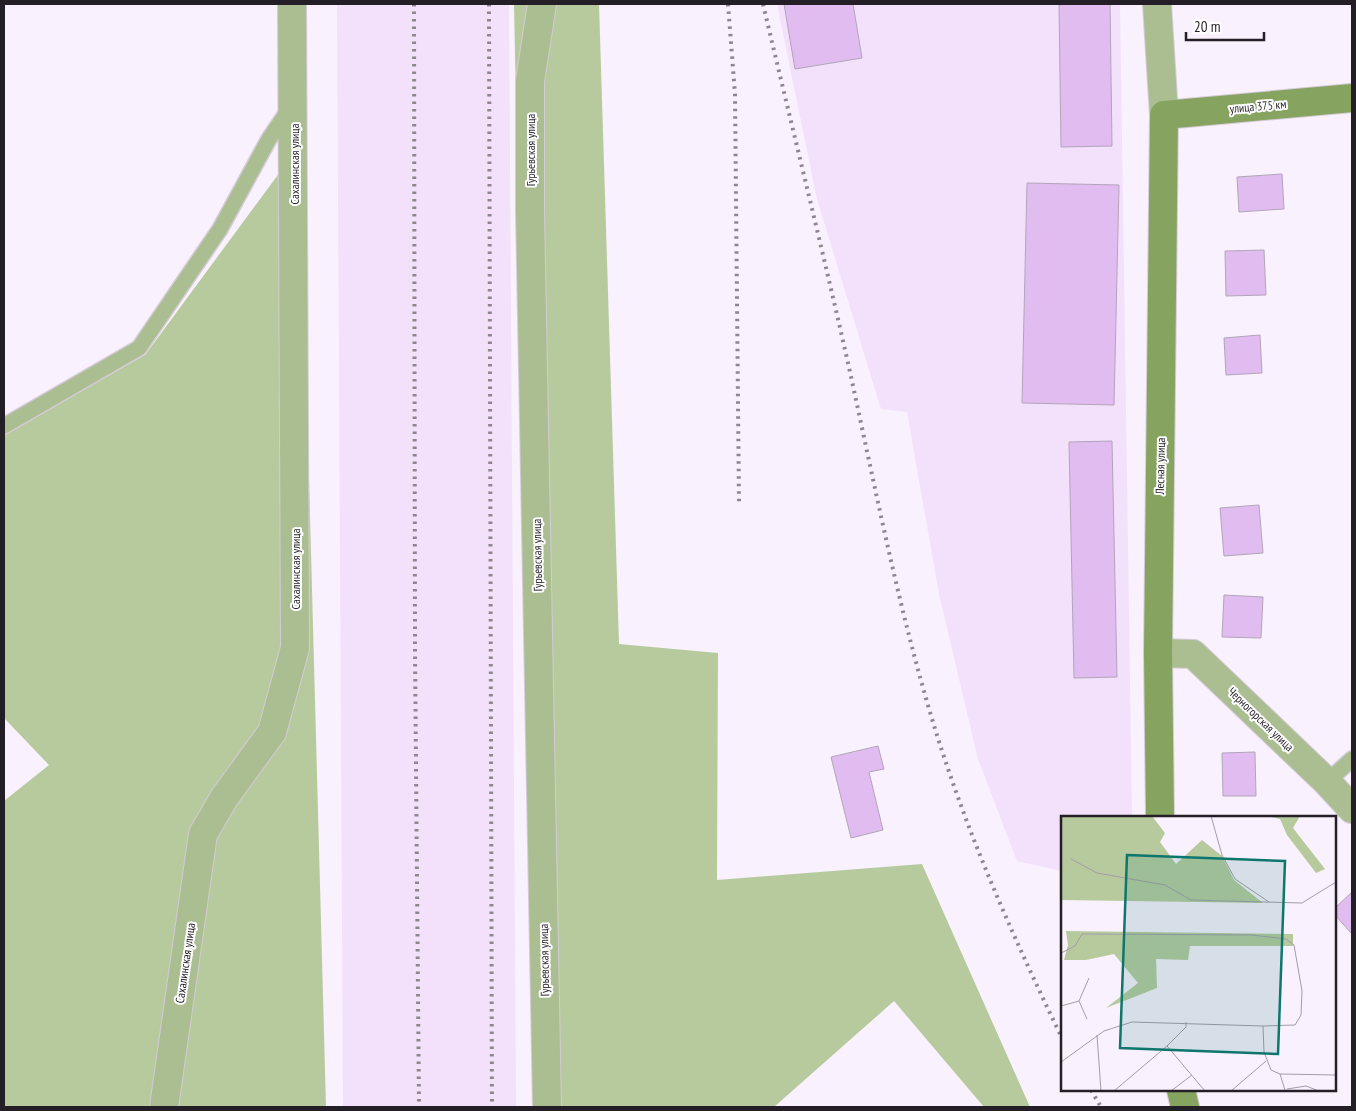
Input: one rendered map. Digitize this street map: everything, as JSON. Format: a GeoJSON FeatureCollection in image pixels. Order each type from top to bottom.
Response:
{"type":"FeatureCollection","features":[{"type":"Feature","properties":{"kind":"main road","name":"улица 375 км"},"geometry":{"type":"LineString","coordinates":[[1164,115],[1352,98]]}},
{"type":"Feature","properties":{"kind":"main road","name":"Лесная улица"},"geometry":{"type":"LineString","coordinates":[[1160,816],[1158,653],[1164,115]]}},
{"type":"Feature","properties":{"kind":"main road"},"geometry":{"type":"LineString","coordinates":[[1181,1091],[1185,1107]]}},
{"type":"Feature","properties":{"kind":"street","name":"Сахалинская улица"},"geometry":{"type":"LineString","coordinates":[[164,1107],[203,834],[224,798],[272,732],[295,648],[294,103],[292,4]]}},
{"type":"Feature","properties":{"kind":"street","name":"Гурьевская улица"},"geometry":{"type":"LineString","coordinates":[[542,4],[530,80],[530,194],[547,1107]]}},
{"type":"Feature","properties":{"kind":"street"},"geometry":{"type":"LineString","coordinates":[[1157,4],[1164,115]]}},
{"type":"Feature","properties":{"kind":"street","name":"Черногорская улица"},"geometry":{"type":"LineString","coordinates":[[1158,653],[1193,654],[1327,782],[1352,810]]}},
{"type":"Feature","properties":{"kind":"lane"},"geometry":{"type":"LineString","coordinates":[[4,426],[139,348],[220,229],[269,140],[294,103]]}},
{"type":"Feature","properties":{"kind":"lane"},"geometry":{"type":"LineString","coordinates":[[1327,782],[1352,759]]}},
{"type":"Feature","properties":{"kind":"shaded area"},"geometry":{"type":"Polygon","coordinates":[[[337,4],[509,4],[516,1107],[343,1107],[337,4]]]}},
{"type":"Feature","properties":{"kind":"shaded area"},"geometry":{"type":"Polygon","coordinates":[[[777,4],[1120,4],[1132,816],[1061,816],[1061,871],[1017,861],[978,759],[939,594],[907,412],[881,409],[817,199],[777,4]]]}},
{"type":"Feature","properties":{"kind":"green space"},"geometry":{"type":"Polygon","coordinates":[[[514,4],[599,4],[619,644],[718,653],[717,880],[922,864],[1030,1107],[984,1107],[894,1001],[774,1107],[536,1107],[514,4]]]}},
{"type":"Feature","properties":{"kind":"green space"},"geometry":{"type":"Polygon","coordinates":[[[300,145],[326,1107],[4,1107],[4,801],[49,765],[4,718],[4,434],[145,355],[300,145]]]}},
{"type":"Feature","properties":{"kind":"building"},"geometry":{"type":"Polygon","coordinates":[[[784,4],[853,4],[862,58],[795,69],[784,4]]]}},
{"type":"Feature","properties":{"kind":"building"},"geometry":{"type":"Polygon","coordinates":[[[1059,4],[1110,4],[1112,146],[1061,147],[1059,4]]]}},
{"type":"Feature","properties":{"kind":"building"},"geometry":{"type":"Polygon","coordinates":[[[1282,174],[1284,209],[1239,212],[1237,177],[1282,174]]]}},
{"type":"Feature","properties":{"kind":"building"},"geometry":{"type":"Polygon","coordinates":[[[1027,183],[1119,185],[1114,405],[1022,403],[1027,183]]]}},
{"type":"Feature","properties":{"kind":"building"},"geometry":{"type":"Polygon","coordinates":[[[1264,250],[1266,295],[1226,296],[1225,251],[1264,250]]]}},
{"type":"Feature","properties":{"kind":"building"},"geometry":{"type":"Polygon","coordinates":[[[1260,335],[1262,373],[1226,375],[1224,338],[1260,335]]]}},
{"type":"Feature","properties":{"kind":"building"},"geometry":{"type":"Polygon","coordinates":[[[1112,441],[1117,677],[1074,678],[1069,442],[1112,441]]]}},
{"type":"Feature","properties":{"kind":"building"},"geometry":{"type":"Polygon","coordinates":[[[1259,505],[1263,553],[1224,556],[1220,508],[1259,505]]]}},
{"type":"Feature","properties":{"kind":"building"},"geometry":{"type":"Polygon","coordinates":[[[1224,595],[1263,597],[1261,638],[1222,637],[1224,595]]]}},
{"type":"Feature","properties":{"kind":"building"},"geometry":{"type":"Polygon","coordinates":[[[878,746],[884,769],[869,772],[883,830],[851,838],[831,757],[878,746]]]}},
{"type":"Feature","properties":{"kind":"building"},"geometry":{"type":"Polygon","coordinates":[[[1255,752],[1256,796],[1223,796],[1222,753],[1255,752]]]}},
{"type":"Feature","properties":{"kind":"building"},"geometry":{"type":"Polygon","coordinates":[[[1352,892],[1352,934],[1336,916],[1336,907],[1352,892]]]}},
{"type":"Feature","properties":{"kind":"railway"},"geometry":{"type":"LineString","coordinates":[[414,4],[415,651],[419,1107]]}},
{"type":"Feature","properties":{"kind":"railway"},"geometry":{"type":"LineString","coordinates":[[489,4],[492,1107]]}},
{"type":"Feature","properties":{"kind":"railway"},"geometry":{"type":"LineString","coordinates":[[728,4],[735,94],[739,504]]}},
{"type":"Feature","properties":{"kind":"railway"},"geometry":{"type":"LineString","coordinates":[[763,4],[838,318],[899,595],[923,687],[949,772],[993,888],[1061,1036]]}},
{"type":"Feature","properties":{"kind":"railway"},"geometry":{"type":"LineString","coordinates":[[1092,1091],[1101,1107]]}}]}
